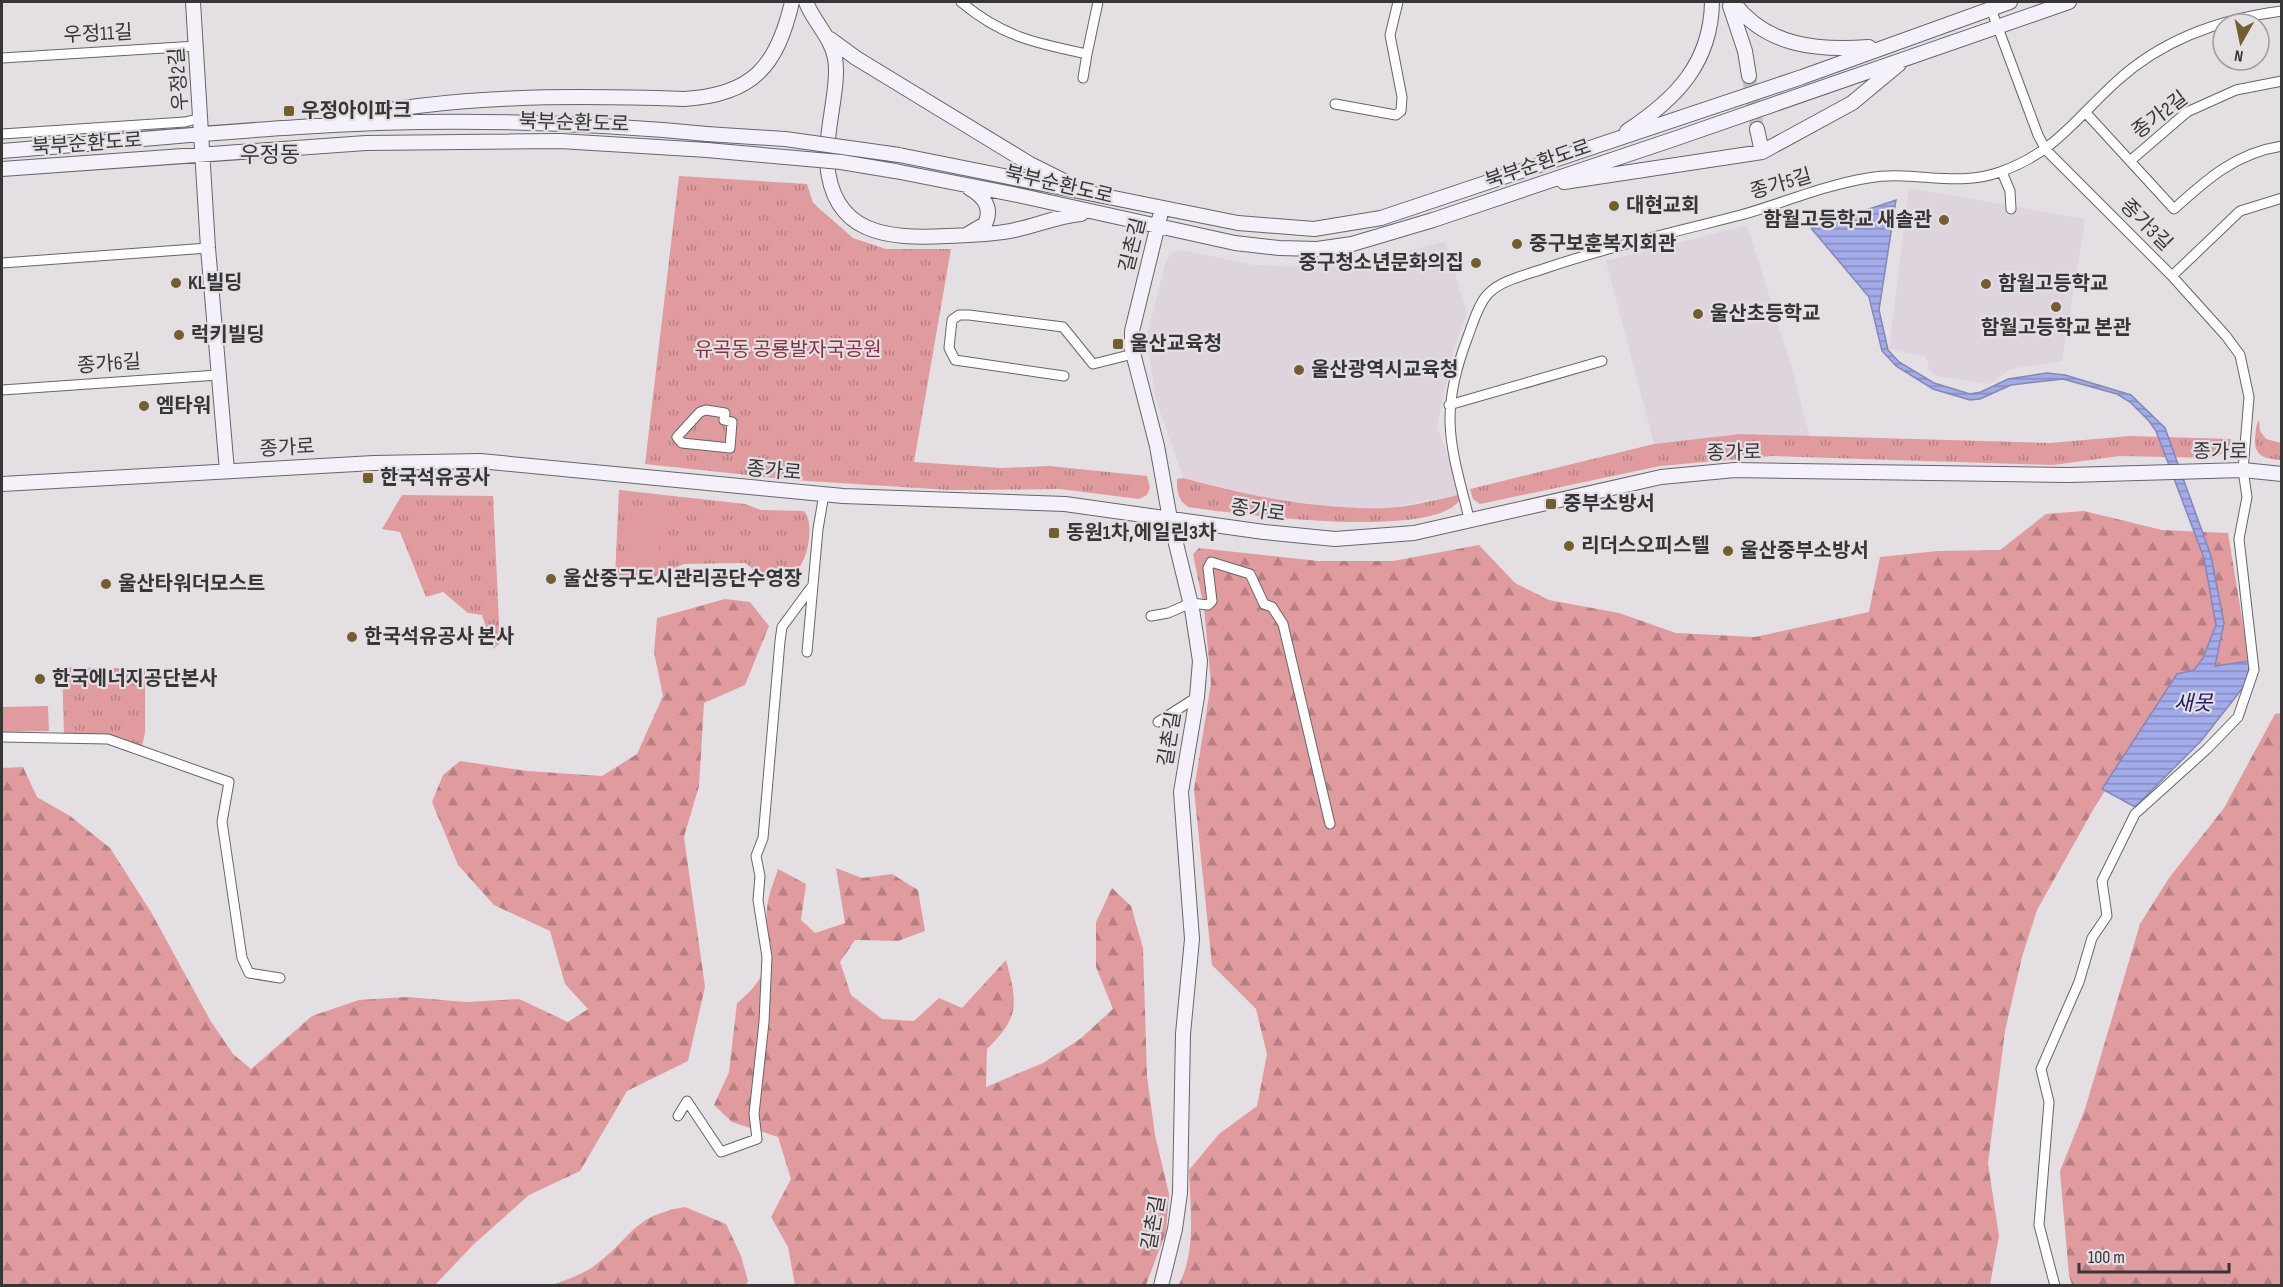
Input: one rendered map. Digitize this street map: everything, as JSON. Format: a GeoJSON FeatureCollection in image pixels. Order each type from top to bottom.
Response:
{"type":"FeatureCollection","features":[{"type":"Feature","properties":{"kind":"main road","name":"우정2길"},"geometry":{"type":"LineString","coordinates":[[193,2],[204,155]]}},
{"type":"Feature","properties":{"kind":"main road"},"geometry":{"type":"LineString","coordinates":[[300,127],[432,104],[531,96],[684,99],[707,98],[728,93],[749,81],[777,51],[792,2]]}},
{"type":"Feature","properties":{"kind":"main road"},"geometry":{"type":"LineString","coordinates":[[806,2],[835,59],[826,149],[829,179],[836,201],[861,226],[884,235],[963,236],[1014,231],[1066,215],[1102,214]]}},
{"type":"Feature","properties":{"kind":"main road"},"geometry":{"type":"LineString","coordinates":[[1612,142],[1654,111],[1692,75],[1708,36],[1712,2]]}},
{"type":"Feature","properties":{"kind":"main road"},"geometry":{"type":"LineString","coordinates":[[1731,2],[1755,26],[1776,39],[1789,43],[1828,48],[1886,46]]}},
{"type":"Feature","properties":{"kind":"main road"},"geometry":{"type":"LineString","coordinates":[[1731,2],[1749,76]]}},
{"type":"Feature","properties":{"kind":"main road","name":"북부순환도로"},"geometry":{"type":"LineString","coordinates":[[2,151],[300,127],[366,124],[560,125],[796,141],[899,155],[1238,223],[1314,229],[1349,225],[1429,203],[1612,142],[2010,2]]}},
{"type":"Feature","properties":{"kind":"main road","name":"북부순환도로"},"geometry":{"type":"LineString","coordinates":[[2,169],[366,143],[484,141],[624,144],[829,161],[895,171],[1235,243],[1317,249],[1387,235],[2069,2]]}},
{"type":"Feature","properties":{"kind":"main road"},"geometry":{"type":"LineString","coordinates":[[820,28],[856,58],[1030,164],[1090,192]]}},
{"type":"Feature","properties":{"kind":"main road"},"geometry":{"type":"LineString","coordinates":[[1525,189],[1762,152],[1780,145],[1866,94],[1906,59]]}},
{"type":"Feature","properties":{"kind":"main road"},"geometry":{"type":"LineString","coordinates":[[1757,129],[1762,152]]}},
{"type":"Feature","properties":{"kind":"main road"},"geometry":{"type":"LineString","coordinates":[[204,155],[208,248],[226,471]]}},
{"type":"Feature","properties":{"kind":"main road"},"geometry":{"type":"LineString","coordinates":[[961,184],[979,194],[988,212],[985,224],[980,229],[963,236]]}},
{"type":"Feature","properties":{"kind":"main road","name":"길촌길"},"geometry":{"type":"LineString","coordinates":[[1161,1286],[1175,1229],[1180,1193],[1183,1034],[1192,939],[1181,792],[1197,697],[1200,661],[1191,603],[1170,519],[1157,446],[1133,354],[1132,331],[1162,208]]}},
{"type":"Feature","properties":{"kind":"main road","name":"종가로"},"geometry":{"type":"LineString","coordinates":[[2,484],[374,463],[480,461],[824,494],[1065,504],[1335,539],[1414,533],[1661,477],[1716,471],[1890,470],[2069,475],[2243,470],[2282,474]]}},
{"type":"Feature","properties":{"kind":"street"},"geometry":{"type":"LineString","coordinates":[[961,2],[1002,30],[1027,41],[1087,54]]}},
{"type":"Feature","properties":{"kind":"street"},"geometry":{"type":"LineString","coordinates":[[1083,78],[1098,2]]}},
{"type":"Feature","properties":{"kind":"street"},"geometry":{"type":"LineString","coordinates":[[1335,104],[1396,115],[1401,111],[1402,97],[1390,34],[1398,2]]}},
{"type":"Feature","properties":{"kind":"street","name":"종가3길"},"geometry":{"type":"LineString","coordinates":[[1991,9],[2038,135],[2046,150],[2172,276],[2240,355],[2249,397],[2243,470],[2247,497],[2240,539],[2254,670],[2238,717],[2207,749],[2135,814],[2102,882],[2107,916],[2092,938],[2079,982],[2041,1069],[2049,1102],[2039,1225],[2055,1286]]}},
{"type":"Feature","properties":{"kind":"street","name":"종가5길"},"geometry":{"type":"LineString","coordinates":[[1470,522],[1452,451],[1448,428],[1449,405],[1459,362],[1473,322],[1488,294],[1510,280],[1605,248],[1738,215],[1868,178],[1897,175],[1963,180],[2002,171],[2046,150],[2117,81],[2172,40],[2225,21],[2282,11]]}},
{"type":"Feature","properties":{"kind":"street","name":"우정11길"},"geometry":{"type":"LineString","coordinates":[[2,58],[197,46]]}},
{"type":"Feature","properties":{"kind":"street","name":"종가2길"},"geometry":{"type":"LineString","coordinates":[[2130,161],[2187,112],[2236,90],[2282,81]]}},
{"type":"Feature","properties":{"kind":"street"},"geometry":{"type":"LineString","coordinates":[[2086,113],[2174,209],[2212,174],[2261,149],[2282,146]]}},
{"type":"Feature","properties":{"kind":"street"},"geometry":{"type":"LineString","coordinates":[[2,134],[191,122],[201,117]]}},
{"type":"Feature","properties":{"kind":"street"},"geometry":{"type":"LineString","coordinates":[[2002,171],[2010,191],[2011,209]]}},
{"type":"Feature","properties":{"kind":"street"},"geometry":{"type":"LineString","coordinates":[[2172,276],[2240,211],[2282,198]]}},
{"type":"Feature","properties":{"kind":"street"},"geometry":{"type":"LineString","coordinates":[[2,263],[208,248]]}},
{"type":"Feature","properties":{"kind":"street"},"geometry":{"type":"LineString","coordinates":[[1064,376],[956,360],[949,348],[952,320],[959,315],[969,315],[1063,327],[1093,363],[1133,354]]}},
{"type":"Feature","properties":{"kind":"street"},"geometry":{"type":"LineString","coordinates":[[1073,353],[1085,354]]}},
{"type":"Feature","properties":{"kind":"street"},"geometry":{"type":"LineString","coordinates":[[1449,405],[1602,361]]}},
{"type":"Feature","properties":{"kind":"street","name":"종가6길"},"geometry":{"type":"LineString","coordinates":[[2,390],[218,375]]}},
{"type":"Feature","properties":{"kind":"street"},"geometry":{"type":"LineString","coordinates":[[706,410],[725,413],[724,420],[732,422],[730,448],[682,443],[677,437],[700,412],[706,410]]}},
{"type":"Feature","properties":{"kind":"street"},"geometry":{"type":"LineString","coordinates":[[807,652],[824,494]]}},
{"type":"Feature","properties":{"kind":"street"},"geometry":{"type":"LineString","coordinates":[[1151,616],[1168,613],[1191,603],[1208,605],[1212,601],[1208,568],[1211,562],[1250,574],[1264,604],[1272,607],[1284,624],[1330,824]]}},
{"type":"Feature","properties":{"kind":"street"},"geometry":{"type":"LineString","coordinates":[[678,1116],[687,1101],[721,1152],[757,1139],[754,1114],[764,1022],[767,957],[758,900],[760,876],[756,856],[763,838],[782,627],[813,585]]}},
{"type":"Feature","properties":{"kind":"street"},"geometry":{"type":"LineString","coordinates":[[1158,722],[1197,697]]}},
{"type":"Feature","properties":{"kind":"street"},"geometry":{"type":"LineString","coordinates":[[2,737],[108,739],[229,782],[222,822],[242,958],[249,973],[280,978]]}},
{"type":"Feature","properties":{"kind":"shaded area","name":"함월고등학교"},"geometry":{"type":"Polygon","coordinates":[[[1909,188],[2085,219],[2062,361],[2010,369],[1990,384],[1937,376],[1930,371],[1926,357],[1889,349],[1909,188]]]}},
{"type":"Feature","properties":{"kind":"shaded area","name":"울산초등학교"},"geometry":{"type":"Polygon","coordinates":[[[1747,225],[1792,368],[1810,438],[1740,434],[1654,444],[1606,261],[1747,225]]]}},
{"type":"Feature","properties":{"kind":"shaded area"},"geometry":{"type":"Polygon","coordinates":[[[1445,242],[1467,312],[1454,348],[1437,426],[1458,484],[1458,495],[1388,508],[1335,507],[1271,499],[1183,478],[1155,396],[1147,336],[1166,261],[1172,253],[1181,250],[1254,265],[1336,267],[1445,242]]]}},
{"type":"Feature","properties":{"kind":"green space","name":"유곡동 공룡발자국공원"},"geometry":{"type":"Polygon","coordinates":[[[679,176],[807,184],[813,203],[853,238],[886,249],[951,249],[914,462],[1002,468],[1049,466],[1147,476],[1150,488],[1147,495],[1139,499],[1060,489],[949,490],[793,480],[645,464],[679,176]]]}},
{"type":"Feature","properties":{"kind":"green space"},"geometry":{"type":"Polygon","coordinates":[[[2259,420],[2260,431],[2266,439],[2281,443],[2281,460],[2266,458],[2257,450],[2255,439],[2259,420]]]}},
{"type":"Feature","properties":{"kind":"green space"},"geometry":{"type":"Polygon","coordinates":[[[1740,434],[2050,443],[2130,436],[2231,439],[2228,448],[2215,458],[2120,456],[2053,465],[1772,456],[1660,466],[1480,504],[1473,499],[1470,489],[1654,444],[1740,434]]]}},
{"type":"Feature","properties":{"kind":"green space"},"geometry":{"type":"Polygon","coordinates":[[[1183,478],[1258,496],[1335,507],[1386,508],[1458,495],[1459,501],[1441,513],[1411,519],[1373,522],[1287,518],[1188,507],[1180,498],[1178,491],[1177,479],[1183,478]]]}},
{"type":"Feature","properties":{"kind":"green space"},"geometry":{"type":"Polygon","coordinates":[[[619,490],[745,504],[761,510],[804,511],[808,518],[809,528],[806,553],[794,575],[784,581],[768,581],[745,563],[684,564],[645,581],[615,578],[619,490]]]}},
{"type":"Feature","properties":{"kind":"green space"},"geometry":{"type":"Polygon","coordinates":[[[402,495],[493,496],[500,643],[493,649],[482,615],[468,613],[443,592],[426,597],[400,532],[382,529],[402,495]]]}},
{"type":"Feature","properties":{"kind":"green space"},"geometry":{"type":"Polygon","coordinates":[[[632,509],[661,512],[658,568],[629,566],[632,509]]]}},
{"type":"Feature","properties":{"kind":"green space"},"geometry":{"type":"Polygon","coordinates":[[[2084,511],[2162,530],[2228,533],[2249,661],[2177,674],[2093,810],[2037,910],[2022,957],[2005,1031],[1988,1163],[1999,1236],[1990,1285],[1178,1286],[1188,1259],[1190,1244],[1189,1170],[1219,1134],[1257,1106],[1267,1054],[1256,1009],[1212,965],[1194,790],[1211,683],[1204,608],[1193,554],[1199,548],[1318,561],[1393,561],[1479,545],[1515,583],[1549,600],[1619,613],[1676,633],[1755,637],[1869,612],[1880,557],[1938,551],[2000,550],[2046,514],[2084,511]]]}},
{"type":"Feature","properties":{"kind":"green space"},"geometry":{"type":"Polygon","coordinates":[[[725,599],[750,602],[769,626],[745,685],[704,703],[699,786],[684,837],[705,987],[688,1061],[627,1091],[580,1171],[529,1195],[474,1244],[435,1285],[2,1285],[2,768],[23,767],[37,797],[70,816],[110,848],[151,912],[210,1020],[233,1054],[251,1069],[312,1016],[359,1000],[407,997],[466,1002],[519,999],[568,1022],[588,1009],[565,984],[550,931],[494,905],[458,865],[432,802],[443,775],[460,761],[527,771],[602,776],[637,754],[663,696],[654,652],[657,618],[725,599]]]}},
{"type":"Feature","properties":{"kind":"green space"},"geometry":{"type":"Polygon","coordinates":[[[62,667],[145,669],[145,733],[142,746],[111,735],[64,734],[62,667]]]}},
{"type":"Feature","properties":{"kind":"green space"},"geometry":{"type":"Polygon","coordinates":[[[48,706],[49,731],[2,732],[2,707],[48,706]]]}},
{"type":"Feature","properties":{"kind":"green space"},"geometry":{"type":"Polygon","coordinates":[[[2281,713],[2281,1285],[2072,1285],[2069,1276],[2060,1171],[2085,1109],[2140,924],[2169,878],[2224,808],[2275,714],[2281,713]]]}},
{"type":"Feature","properties":{"kind":"green space"},"geometry":{"type":"Polygon","coordinates":[[[836,868],[862,878],[892,874],[918,890],[925,931],[898,941],[855,940],[840,962],[851,995],[882,1019],[914,1021],[939,998],[962,1008],[1006,960],[1014,998],[1013,1008],[1006,1027],[987,1049],[986,1087],[1043,1063],[1080,1039],[1113,1009],[1096,967],[1096,922],[1112,888],[1131,906],[1143,948],[1147,1076],[1155,1135],[1169,1194],[1166,1232],[1146,1285],[795,1285],[788,1247],[771,1217],[791,1179],[778,1137],[732,1122],[714,1105],[729,1072],[737,1003],[751,990],[765,966],[768,901],[778,869],[806,884],[801,920],[815,933],[845,923],[836,868]]]}},
{"type":"Feature","properties":{"kind":"green space"},"geometry":{"type":"Polygon","coordinates":[[[685,1207],[726,1224],[741,1256],[748,1281],[745,1285],[552,1285],[579,1275],[594,1266],[634,1229],[653,1216],[685,1207]]]}},
{"type":"Feature","properties":{"kind":"water","name":"새못"},"geometry":{"type":"Polygon","coordinates":[[[1896,200],[1879,310],[1888,350],[1899,362],[1934,383],[1970,394],[1981,392],[2008,379],[2047,373],[2065,375],[2131,395],[2165,428],[2211,556],[2224,623],[2215,666],[2249,661],[2249,680],[2201,741],[2135,807],[2102,789],[2177,674],[2194,670],[2203,658],[2216,625],[2204,558],[2156,431],[2130,402],[2117,394],[2063,379],[2011,385],[1980,399],[1970,400],[1933,389],[1896,366],[1882,351],[1869,297],[1811,228],[1896,200]]]}},
{"type":"Feature","properties":{"kind":"tunnel"},"geometry":{"type":"LineString","coordinates":[[1749,76],[1757,129]]}},
{"type":"Feature","properties":{"kind":"place","name":"우정아이파크"},"geometry":{"type":"Point","coordinates":[289,111]}},
{"type":"Feature","properties":{"kind":"place","name":"대현교회"},"geometry":{"type":"Point","coordinates":[1614,206]}},
{"type":"Feature","properties":{"kind":"place","name":"함월고등학교 새솔관"},"geometry":{"type":"Point","coordinates":[1944,220]}},
{"type":"Feature","properties":{"kind":"place","name":"중구보훈복지회관"},"geometry":{"type":"Point","coordinates":[1517,244]}},
{"type":"Feature","properties":{"kind":"place","name":"중구청소년문화의집"},"geometry":{"type":"Point","coordinates":[1476,263]}},
{"type":"Feature","properties":{"kind":"place","name":"KL빌딩"},"geometry":{"type":"Point","coordinates":[176,283]}},
{"type":"Feature","properties":{"kind":"place","name":"함월고등학교"},"geometry":{"type":"Point","coordinates":[1986,284]}},
{"type":"Feature","properties":{"kind":"place","name":"함월고등학교 본관"},"geometry":{"type":"Point","coordinates":[2056,307]}},
{"type":"Feature","properties":{"kind":"place","name":"울산초등학교"},"geometry":{"type":"Point","coordinates":[1698,314]}},
{"type":"Feature","properties":{"kind":"place","name":"럭키빌딩"},"geometry":{"type":"Point","coordinates":[179,335]}},
{"type":"Feature","properties":{"kind":"place","name":"울산교육청"},"geometry":{"type":"Point","coordinates":[1118,344]}},
{"type":"Feature","properties":{"kind":"place","name":"울산광역시교육청"},"geometry":{"type":"Point","coordinates":[1299,370]}},
{"type":"Feature","properties":{"kind":"place","name":"엠타워"},"geometry":{"type":"Point","coordinates":[144,406]}},
{"type":"Feature","properties":{"kind":"place","name":"한국석유공사"},"geometry":{"type":"Point","coordinates":[368,478]}},
{"type":"Feature","properties":{"kind":"place","name":"중부소방서"},"geometry":{"type":"Point","coordinates":[1551,504]}},
{"type":"Feature","properties":{"kind":"place","name":"동원1차,에일린3차"},"geometry":{"type":"Point","coordinates":[1054,533]}},
{"type":"Feature","properties":{"kind":"place","name":"리더스오피스텔"},"geometry":{"type":"Point","coordinates":[1569,546]}},
{"type":"Feature","properties":{"kind":"place","name":"울산중부소방서"},"geometry":{"type":"Point","coordinates":[1728,551]}},
{"type":"Feature","properties":{"kind":"place","name":"울산중구도시관리공단수영장"},"geometry":{"type":"Point","coordinates":[551,579]}},
{"type":"Feature","properties":{"kind":"place","name":"울산타워더모스트"},"geometry":{"type":"Point","coordinates":[106,584]}},
{"type":"Feature","properties":{"kind":"place","name":"한국석유공사 본사"},"geometry":{"type":"Point","coordinates":[352,637]}},
{"type":"Feature","properties":{"kind":"place","name":"한국에너지공단본사"},"geometry":{"type":"Point","coordinates":[40,679]}},
{"type":"Feature","properties":{"kind":"district","name":"우정동"},"geometry":{"type":"Point","coordinates":[270,155]}}]}
